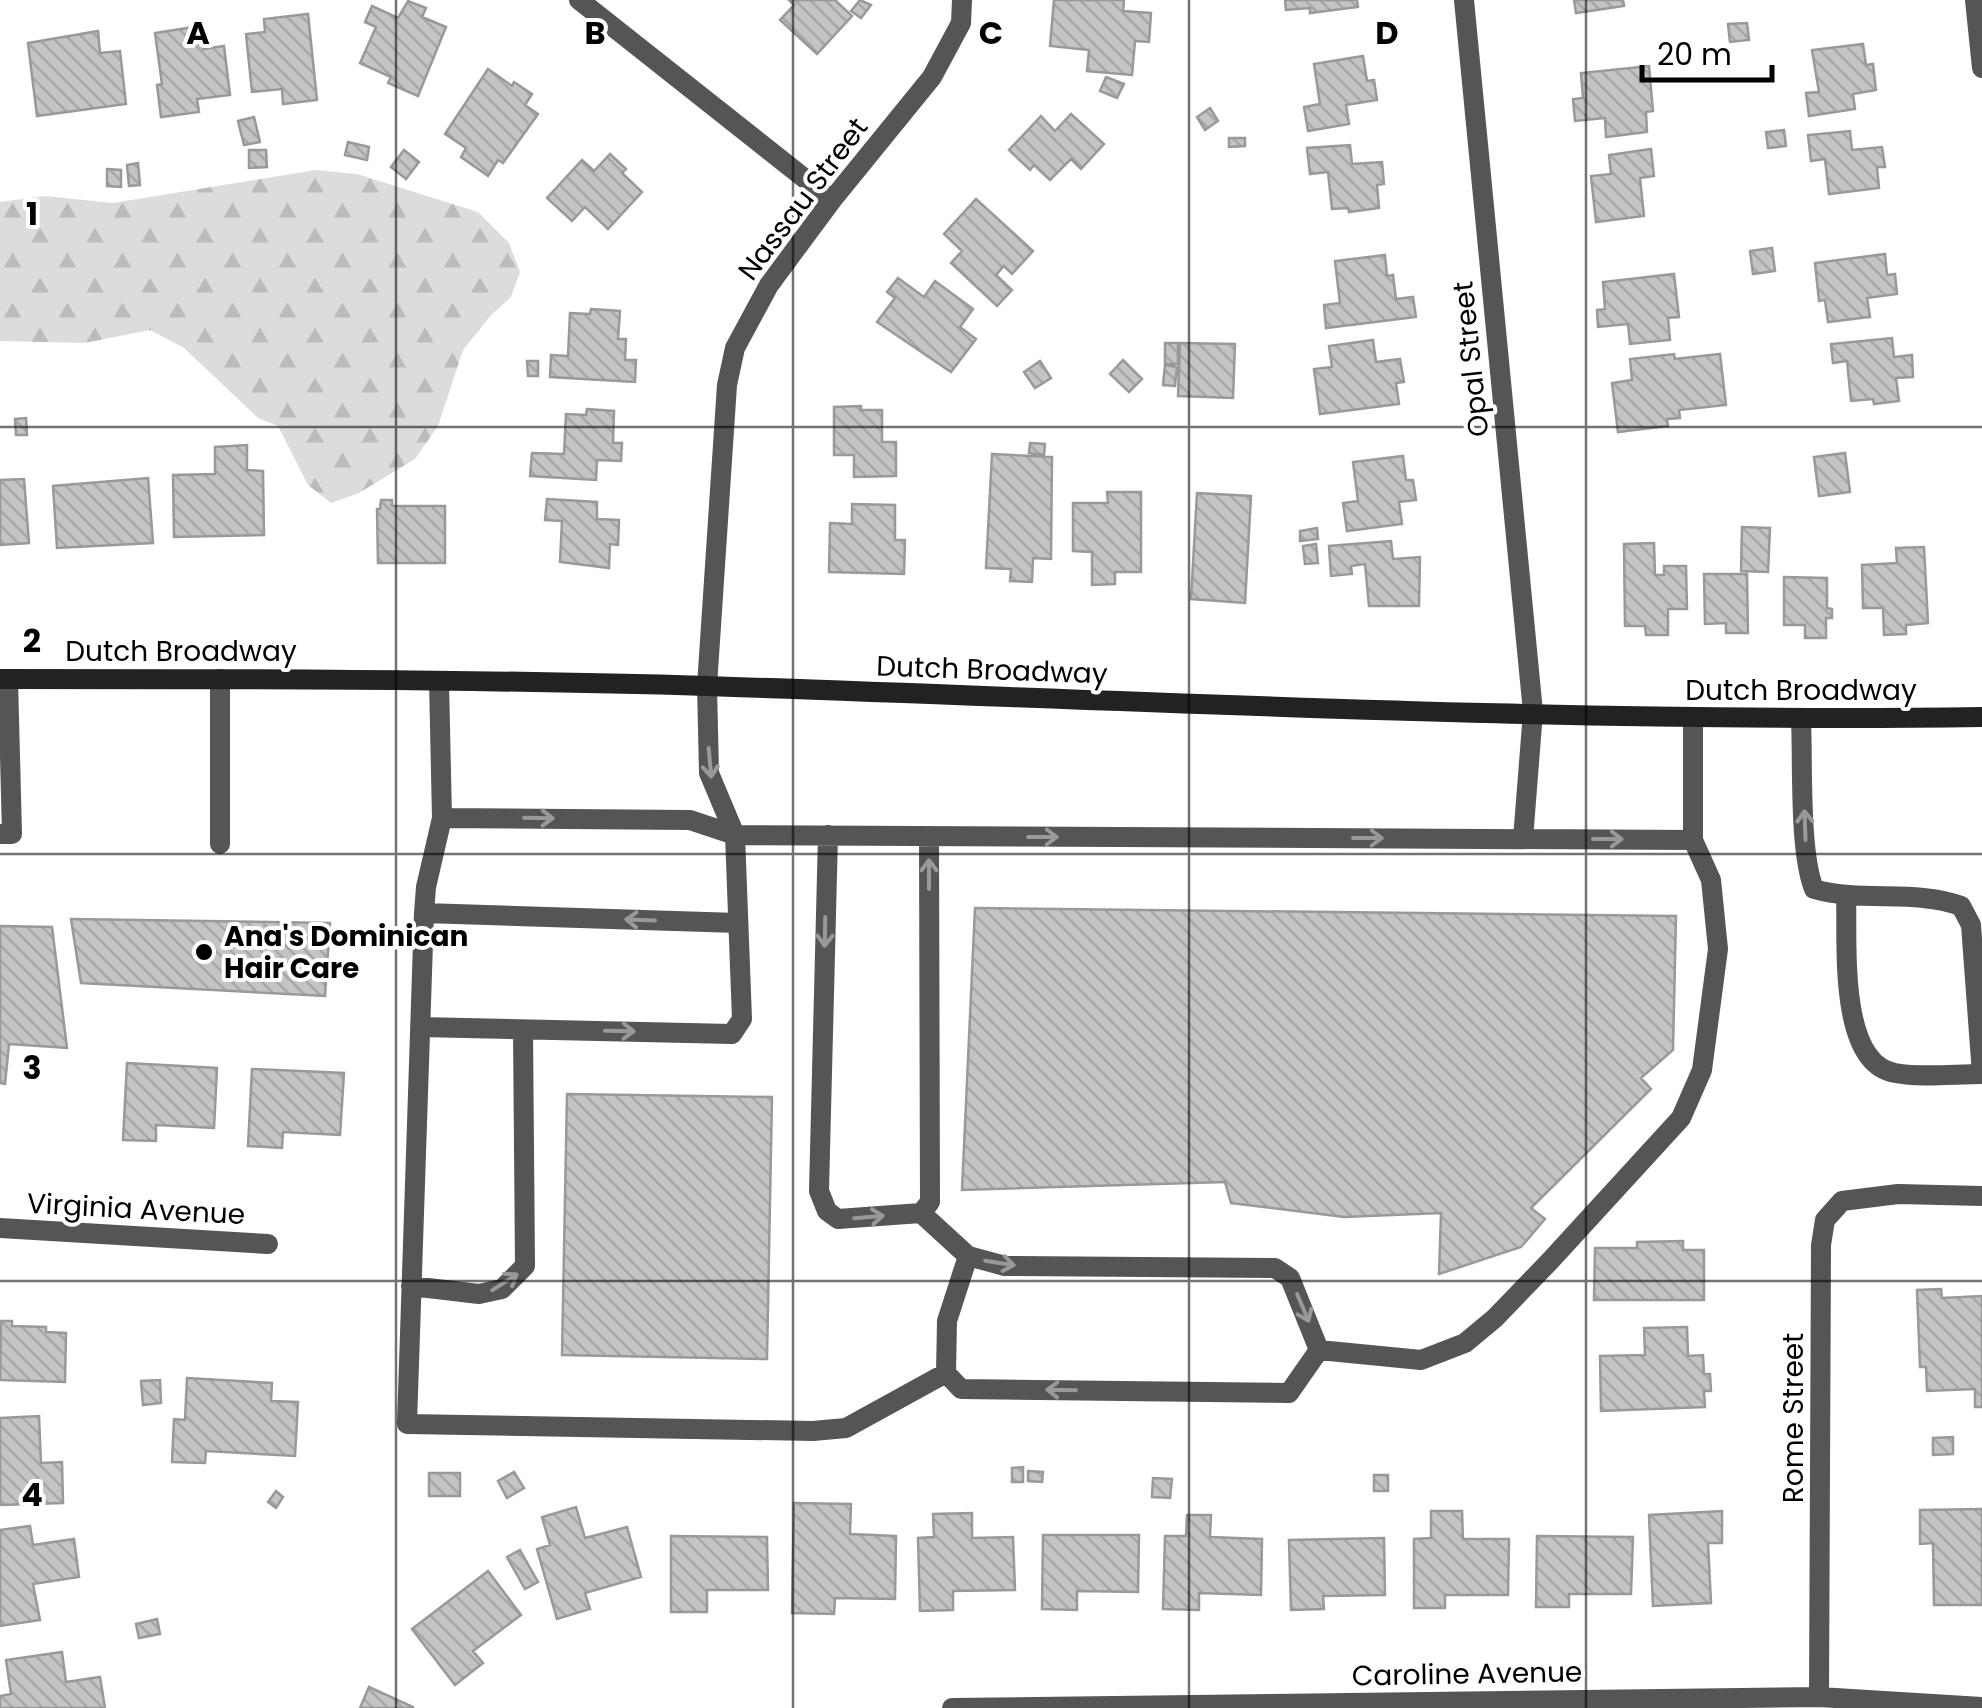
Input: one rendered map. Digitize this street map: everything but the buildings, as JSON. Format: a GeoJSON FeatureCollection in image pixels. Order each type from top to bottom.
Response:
{"type":"FeatureCollection","features":[{"type":"Feature","properties":{"kind":"main road","name":"Dutch Broadway"},"geometry":{"type":"LineString","coordinates":[[4,679],[707,686],[1693,718],[1982,717]]}},
{"type":"Feature","properties":{"kind":"street"},"geometry":{"type":"LineString","coordinates":[[579,0],[832,200]]}},
{"type":"Feature","properties":{"kind":"street","name":"Nassau Street"},"geometry":{"type":"LineString","coordinates":[[735,835],[710,774],[707,686],[727,385],[736,348],[769,285],[932,77],[961,24],[962,0]]}},
{"type":"Feature","properties":{"kind":"street","name":"Opal Street"},"geometry":{"type":"LineString","coordinates":[[1464,0],[1533,712],[1523,839]]}},
{"type":"Feature","properties":{"kind":"street"},"geometry":{"type":"LineString","coordinates":[[1975,0],[1982,68]]}},
{"type":"Feature","properties":{"kind":"street"},"geometry":{"type":"LineString","coordinates":[[0,834],[12,834],[4,679]]}},
{"type":"Feature","properties":{"kind":"street"},"geometry":{"type":"LineString","coordinates":[[220,679],[220,844]]}},
{"type":"Feature","properties":{"kind":"street"},"geometry":{"type":"LineString","coordinates":[[439,681],[442,818],[424,913],[407,1424],[813,1431],[846,1428],[946,1373]]}},
{"type":"Feature","properties":{"kind":"street"},"geometry":{"type":"LineString","coordinates":[[1318,1350],[1421,1360],[1465,1343],[1550,1261],[1682,1118],[1702,1070],[1718,949],[1711,880],[1693,840],[1693,718]]}},
{"type":"Feature","properties":{"kind":"street"},"geometry":{"type":"LineString","coordinates":[[1801,720],[1809,876],[1814,889],[1846,896],[1939,898],[1962,906],[1970,925],[1982,1074],[1892,1073],[1872,1061],[1852,1024],[1846,896]]}},
{"type":"Feature","properties":{"kind":"street"},"geometry":{"type":"LineString","coordinates":[[442,818],[690,820],[735,835],[1693,840]]}},
{"type":"Feature","properties":{"kind":"street"},"geometry":{"type":"LineString","coordinates":[[420,1028],[732,1034],[742,1018],[735,835]]}},
{"type":"Feature","properties":{"kind":"street"},"geometry":{"type":"LineString","coordinates":[[828,835],[819,1191],[827,1211],[838,1220],[921,1213],[930,1202],[929,836]]}},
{"type":"Feature","properties":{"kind":"street"},"geometry":{"type":"LineString","coordinates":[[424,913],[738,923]]}},
{"type":"Feature","properties":{"kind":"street"},"geometry":{"type":"LineString","coordinates":[[412,1286],[479,1294],[502,1289],[525,1266],[522,1030]]}},
{"type":"Feature","properties":{"kind":"street","name":"Rome Street"},"geometry":{"type":"LineString","coordinates":[[1819,1697],[1821,1245],[1825,1220],[1842,1201],[1898,1194],[1982,1196]]}},
{"type":"Feature","properties":{"kind":"street"},"geometry":{"type":"LineString","coordinates":[[921,1213],[968,1256],[1005,1266],[1274,1268],[1290,1278],[1318,1350]]}},
{"type":"Feature","properties":{"kind":"street","name":"Virginia Avenue"},"geometry":{"type":"LineString","coordinates":[[0,1228],[268,1244]]}},
{"type":"Feature","properties":{"kind":"street"},"geometry":{"type":"LineString","coordinates":[[968,1256],[947,1321],[946,1373],[962,1389],[1289,1393],[1318,1350]]}},
{"type":"Feature","properties":{"kind":"street","name":"Caroline Avenue"},"geometry":{"type":"LineString","coordinates":[[952,1708],[1819,1697],[1980,1708]]}},
{"type":"Feature","properties":{"kind":"green space"},"geometry":{"type":"Polygon","coordinates":[[[316,170],[357,174],[478,212],[509,243],[520,272],[511,297],[463,350],[438,426],[415,459],[359,493],[331,503],[308,485],[278,426],[258,418],[184,348],[150,330],[84,343],[0,341],[0,202],[45,196],[113,203],[316,170]]]}},
{"type":"Feature","properties":{"kind":"place","name":"Ana's Dominican Hair Care"},"geometry":{"type":"Point","coordinates":[204,952]}}]}
